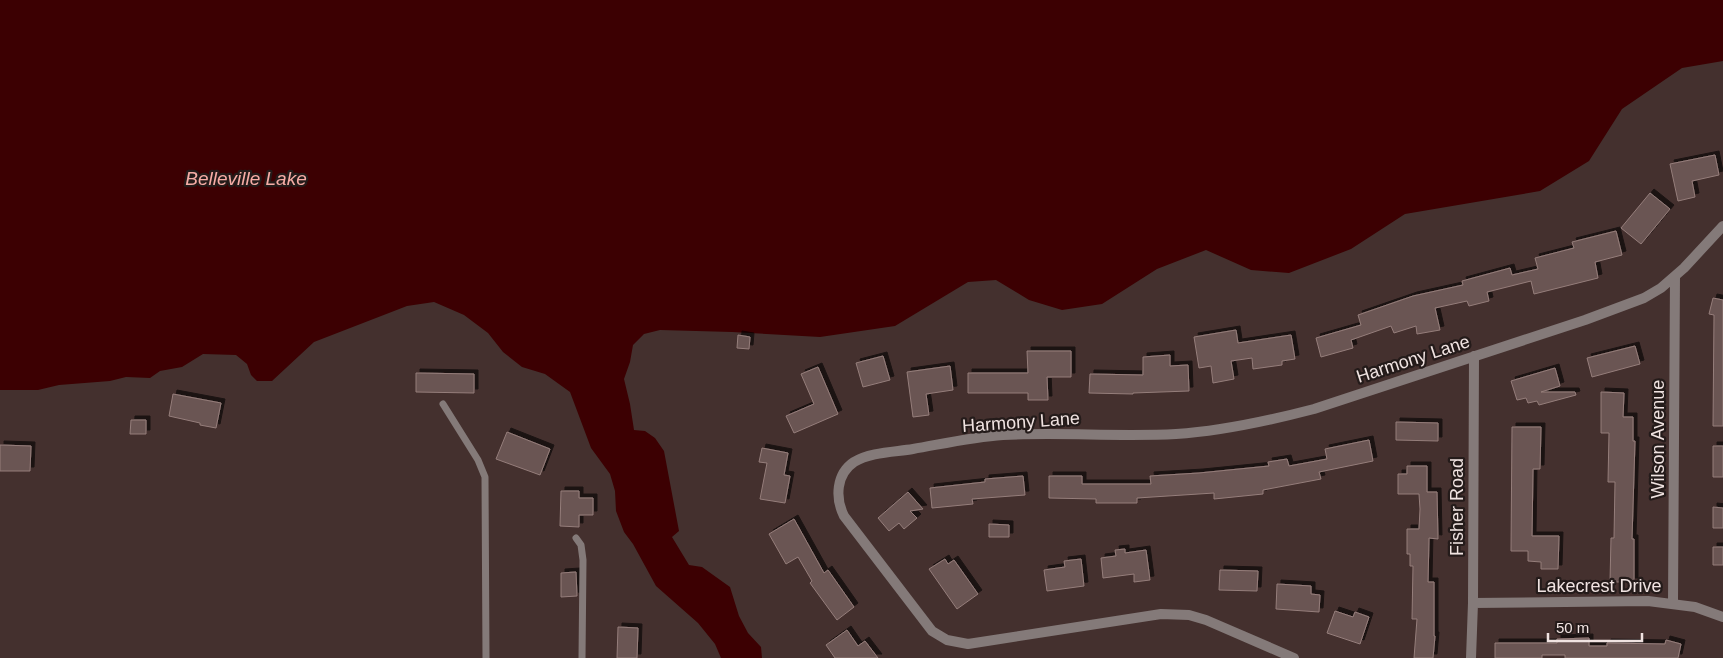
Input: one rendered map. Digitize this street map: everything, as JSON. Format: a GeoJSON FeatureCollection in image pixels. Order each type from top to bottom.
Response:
{"type":"FeatureCollection","features":[{"type":"Feature","properties":{"kind":"street","name":"Harmony Lane"},"geometry":{"type":"LineString","coordinates":[[1294,658],[1206,620],[1189,614],[1175,613],[968,644],[947,640],[932,630],[844,516],[839,502],[839,483],[849,467],[866,457],[991,437],[1043,434],[1175,434],[1231,428],[1314,409],[1585,320],[1644,298],[1661,288],[1675,276],[1723,226]]}},
{"type":"Feature","properties":{"kind":"street","name":"Wilson Avenue"},"geometry":{"type":"LineString","coordinates":[[1674,603],[1675,276]]}},
{"type":"Feature","properties":{"kind":"street","name":"Fisher Road"},"geometry":{"type":"LineString","coordinates":[[1471,658],[1474,356]]}},
{"type":"Feature","properties":{"kind":"street","name":"Lakecrest Drive"},"geometry":{"type":"LineString","coordinates":[[1473,603],[1648,601],[1695,607],[1723,617]]}},
{"type":"Feature","properties":{"kind":"lane"},"geometry":{"type":"LineString","coordinates":[[443,404],[478,460],[485,477],[486,658]]}},
{"type":"Feature","properties":{"kind":"lane"},"geometry":{"type":"LineString","coordinates":[[576,538],[581,544],[583,560],[582,658]]}},
{"type":"Feature","properties":{"kind":"water","name":"Belleville Lake"},"geometry":{"type":"Polygon","coordinates":[[[0,0],[1723,0],[1723,61],[1682,68],[1622,109],[1589,161],[1540,191],[1405,214],[1351,249],[1289,273],[1251,270],[1206,250],[1157,269],[1102,304],[1062,310],[1029,300],[996,280],[968,282],[895,326],[820,337],[660,330],[644,334],[633,345],[624,379],[634,430],[645,431],[655,438],[664,451],[679,531],[672,537],[689,565],[702,567],[730,587],[739,616],[748,633],[761,647],[762,658],[721,658],[715,644],[698,623],[656,586],[633,544],[624,532],[616,511],[615,491],[610,474],[591,448],[570,392],[545,374],[522,367],[503,352],[488,333],[464,315],[434,302],[407,306],[314,342],[272,381],[257,381],[251,375],[247,364],[236,355],[203,354],[182,367],[160,371],[150,378],[126,377],[110,381],[59,385],[38,390],[0,390],[0,0]]]}},
{"type":"Feature","properties":{"kind":"building"},"geometry":{"type":"Polygon","coordinates":[[[1715,155],[1719,175],[1692,181],[1695,197],[1678,201],[1670,164],[1715,155]]]}},
{"type":"Feature","properties":{"kind":"building"},"geometry":{"type":"Polygon","coordinates":[[[1650,193],[1670,209],[1641,244],[1621,228],[1650,193]]]}},
{"type":"Feature","properties":{"kind":"building"},"geometry":{"type":"Polygon","coordinates":[[[1616,231],[1622,255],[1595,262],[1598,278],[1534,294],[1531,281],[1487,292],[1489,301],[1469,306],[1467,301],[1435,308],[1440,330],[1417,334],[1416,326],[1394,333],[1391,326],[1351,340],[1353,348],[1321,357],[1316,338],[1361,325],[1358,315],[1413,296],[1463,285],[1462,281],[1510,268],[1512,275],[1538,269],[1535,258],[1574,248],[1572,242],[1616,231]]]}},
{"type":"Feature","properties":{"kind":"building"},"geometry":{"type":"Polygon","coordinates":[[[1713,298],[1723,300],[1723,426],[1713,426],[1714,315],[1709,314],[1713,298]]]}},
{"type":"Feature","properties":{"kind":"building"},"geometry":{"type":"Polygon","coordinates":[[[1236,330],[1238,343],[1291,335],[1295,359],[1282,361],[1282,365],[1253,369],[1252,358],[1231,361],[1234,379],[1213,383],[1211,366],[1199,368],[1194,337],[1236,330]]]}},
{"type":"Feature","properties":{"kind":"building"},"geometry":{"type":"Polygon","coordinates":[[[738,335],[750,337],[749,349],[737,348],[738,335]]]}},
{"type":"Feature","properties":{"kind":"building"},"geometry":{"type":"Polygon","coordinates":[[[1635,346],[1640,364],[1592,377],[1587,358],[1635,346]]]}},
{"type":"Feature","properties":{"kind":"building"},"geometry":{"type":"Polygon","coordinates":[[[1027,351],[1071,351],[1071,377],[1047,377],[1048,400],[1028,400],[1028,393],[968,393],[968,373],[1028,373],[1027,351]]]}},
{"type":"Feature","properties":{"kind":"building"},"geometry":{"type":"Polygon","coordinates":[[[1170,355],[1170,366],[1188,365],[1189,391],[1133,394],[1089,393],[1090,374],[1143,375],[1143,357],[1170,355]]]}},
{"type":"Feature","properties":{"kind":"building"},"geometry":{"type":"Polygon","coordinates":[[[883,356],[890,380],[863,387],[856,363],[883,356]]]}},
{"type":"Feature","properties":{"kind":"building"},"geometry":{"type":"Polygon","coordinates":[[[950,366],[953,390],[926,394],[929,415],[913,417],[907,372],[950,366]]]}},
{"type":"Feature","properties":{"kind":"building"},"geometry":{"type":"Polygon","coordinates":[[[818,367],[838,414],[794,433],[786,416],[814,404],[801,374],[818,367]]]}},
{"type":"Feature","properties":{"kind":"building"},"geometry":{"type":"Polygon","coordinates":[[[1555,368],[1560,386],[1541,392],[1575,392],[1576,395],[1539,405],[1537,401],[1528,403],[1526,398],[1517,400],[1511,381],[1555,368]]]}},
{"type":"Feature","properties":{"kind":"building"},"geometry":{"type":"Polygon","coordinates":[[[416,373],[474,374],[474,393],[416,392],[416,373]]]}},
{"type":"Feature","properties":{"kind":"building"},"geometry":{"type":"Polygon","coordinates":[[[1601,392],[1624,393],[1623,417],[1633,417],[1633,441],[1635,441],[1632,539],[1634,539],[1634,582],[1610,582],[1611,538],[1614,538],[1615,482],[1608,482],[1609,433],[1601,433],[1601,392]]]}},
{"type":"Feature","properties":{"kind":"building"},"geometry":{"type":"Polygon","coordinates":[[[173,394],[221,403],[216,428],[169,416],[173,394]]]}},
{"type":"Feature","properties":{"kind":"building"},"geometry":{"type":"Polygon","coordinates":[[[131,420],[146,420],[146,434],[130,434],[131,420]]]}},
{"type":"Feature","properties":{"kind":"building"},"geometry":{"type":"Polygon","coordinates":[[[1396,422],[1438,423],[1438,441],[1396,440],[1396,422]]]}},
{"type":"Feature","properties":{"kind":"building"},"geometry":{"type":"Polygon","coordinates":[[[1512,427],[1541,427],[1540,469],[1533,469],[1532,536],[1559,536],[1558,569],[1541,569],[1541,562],[1528,561],[1528,551],[1511,551],[1512,427]]]}},
{"type":"Feature","properties":{"kind":"building"},"geometry":{"type":"Polygon","coordinates":[[[507,432],[550,449],[540,475],[496,459],[507,432]]]}},
{"type":"Feature","properties":{"kind":"building"},"geometry":{"type":"Polygon","coordinates":[[[1369,440],[1373,461],[1319,472],[1321,479],[1263,490],[1263,494],[1214,499],[1214,493],[1137,498],[1137,503],[1096,503],[1096,499],[1049,498],[1049,476],[1082,476],[1082,484],[1151,484],[1150,476],[1269,466],[1268,462],[1287,459],[1289,466],[1327,459],[1325,449],[1369,440]]]}},
{"type":"Feature","properties":{"kind":"building"},"geometry":{"type":"Polygon","coordinates":[[[0,445],[31,446],[30,471],[0,471],[0,445]]]}},
{"type":"Feature","properties":{"kind":"building"},"geometry":{"type":"Polygon","coordinates":[[[1713,446],[1723,446],[1723,477],[1713,477],[1713,446]]]}},
{"type":"Feature","properties":{"kind":"building"},"geometry":{"type":"Polygon","coordinates":[[[762,448],[788,453],[784,475],[790,476],[785,503],[760,499],[767,463],[759,462],[762,448]]]}},
{"type":"Feature","properties":{"kind":"building"},"geometry":{"type":"Polygon","coordinates":[[[1407,466],[1427,466],[1427,492],[1437,492],[1438,539],[1429,538],[1428,582],[1434,582],[1435,636],[1433,658],[1414,658],[1417,619],[1412,619],[1413,566],[1410,566],[1410,554],[1407,554],[1407,529],[1419,529],[1420,509],[1419,494],[1398,494],[1398,474],[1407,474],[1407,466]]]}},
{"type":"Feature","properties":{"kind":"building"},"geometry":{"type":"Polygon","coordinates":[[[1023,476],[1025,495],[972,499],[973,504],[932,508],[930,488],[985,482],[985,479],[1023,476]]]}},
{"type":"Feature","properties":{"kind":"building"},"geometry":{"type":"Polygon","coordinates":[[[561,491],[579,491],[579,498],[593,498],[593,515],[579,515],[579,527],[560,526],[561,491]]]}},
{"type":"Feature","properties":{"kind":"building"},"geometry":{"type":"Polygon","coordinates":[[[908,492],[923,509],[910,511],[917,518],[904,529],[899,523],[889,531],[878,518],[908,492]]]}},
{"type":"Feature","properties":{"kind":"building"},"geometry":{"type":"Polygon","coordinates":[[[1713,507],[1723,508],[1723,528],[1713,528],[1713,507]]]}},
{"type":"Feature","properties":{"kind":"building"},"geometry":{"type":"Polygon","coordinates":[[[794,519],[824,573],[828,570],[854,607],[837,620],[810,583],[812,581],[798,557],[786,564],[769,534],[794,519]]]}},
{"type":"Feature","properties":{"kind":"building"},"geometry":{"type":"Polygon","coordinates":[[[989,524],[1009,525],[1009,537],[989,537],[989,524]]]}},
{"type":"Feature","properties":{"kind":"building"},"geometry":{"type":"Polygon","coordinates":[[[1713,547],[1723,547],[1723,565],[1713,565],[1713,547]]]}},
{"type":"Feature","properties":{"kind":"building"},"geometry":{"type":"Polygon","coordinates":[[[1125,549],[1125,553],[1146,550],[1150,580],[1134,582],[1134,574],[1103,578],[1101,558],[1116,556],[1115,550],[1125,549]]]}},
{"type":"Feature","properties":{"kind":"building"},"geometry":{"type":"Polygon","coordinates":[[[945,559],[948,564],[954,560],[978,594],[957,609],[929,569],[945,559]]]}},
{"type":"Feature","properties":{"kind":"building"},"geometry":{"type":"Polygon","coordinates":[[[1081,559],[1084,586],[1047,591],[1044,570],[1065,567],[1064,561],[1081,559]]]}},
{"type":"Feature","properties":{"kind":"building"},"geometry":{"type":"Polygon","coordinates":[[[1220,570],[1258,571],[1257,591],[1219,590],[1220,570]]]}},
{"type":"Feature","properties":{"kind":"building"},"geometry":{"type":"Polygon","coordinates":[[[576,572],[577,596],[561,597],[561,573],[576,572]]]}},
{"type":"Feature","properties":{"kind":"building"},"geometry":{"type":"Polygon","coordinates":[[[1277,584],[1311,586],[1311,594],[1320,595],[1319,612],[1276,609],[1277,584]]]}},
{"type":"Feature","properties":{"kind":"building"},"geometry":{"type":"Polygon","coordinates":[[[1335,611],[1353,617],[1355,612],[1369,617],[1360,644],[1327,633],[1335,611]]]}},
{"type":"Feature","properties":{"kind":"building"},"geometry":{"type":"Polygon","coordinates":[[[618,627],[638,628],[637,658],[617,658],[618,627]]]}},
{"type":"Feature","properties":{"kind":"building"},"geometry":{"type":"Polygon","coordinates":[[[847,630],[858,646],[865,641],[878,658],[835,658],[826,645],[847,630]]]}},
{"type":"Feature","properties":{"kind":"building"},"geometry":{"type":"Polygon","coordinates":[[[1589,638],[1589,646],[1607,646],[1607,643],[1665,644],[1666,640],[1681,644],[1678,658],[1565,658],[1565,655],[1542,655],[1542,658],[1495,658],[1495,643],[1557,643],[1557,639],[1589,638]]]}}]}
